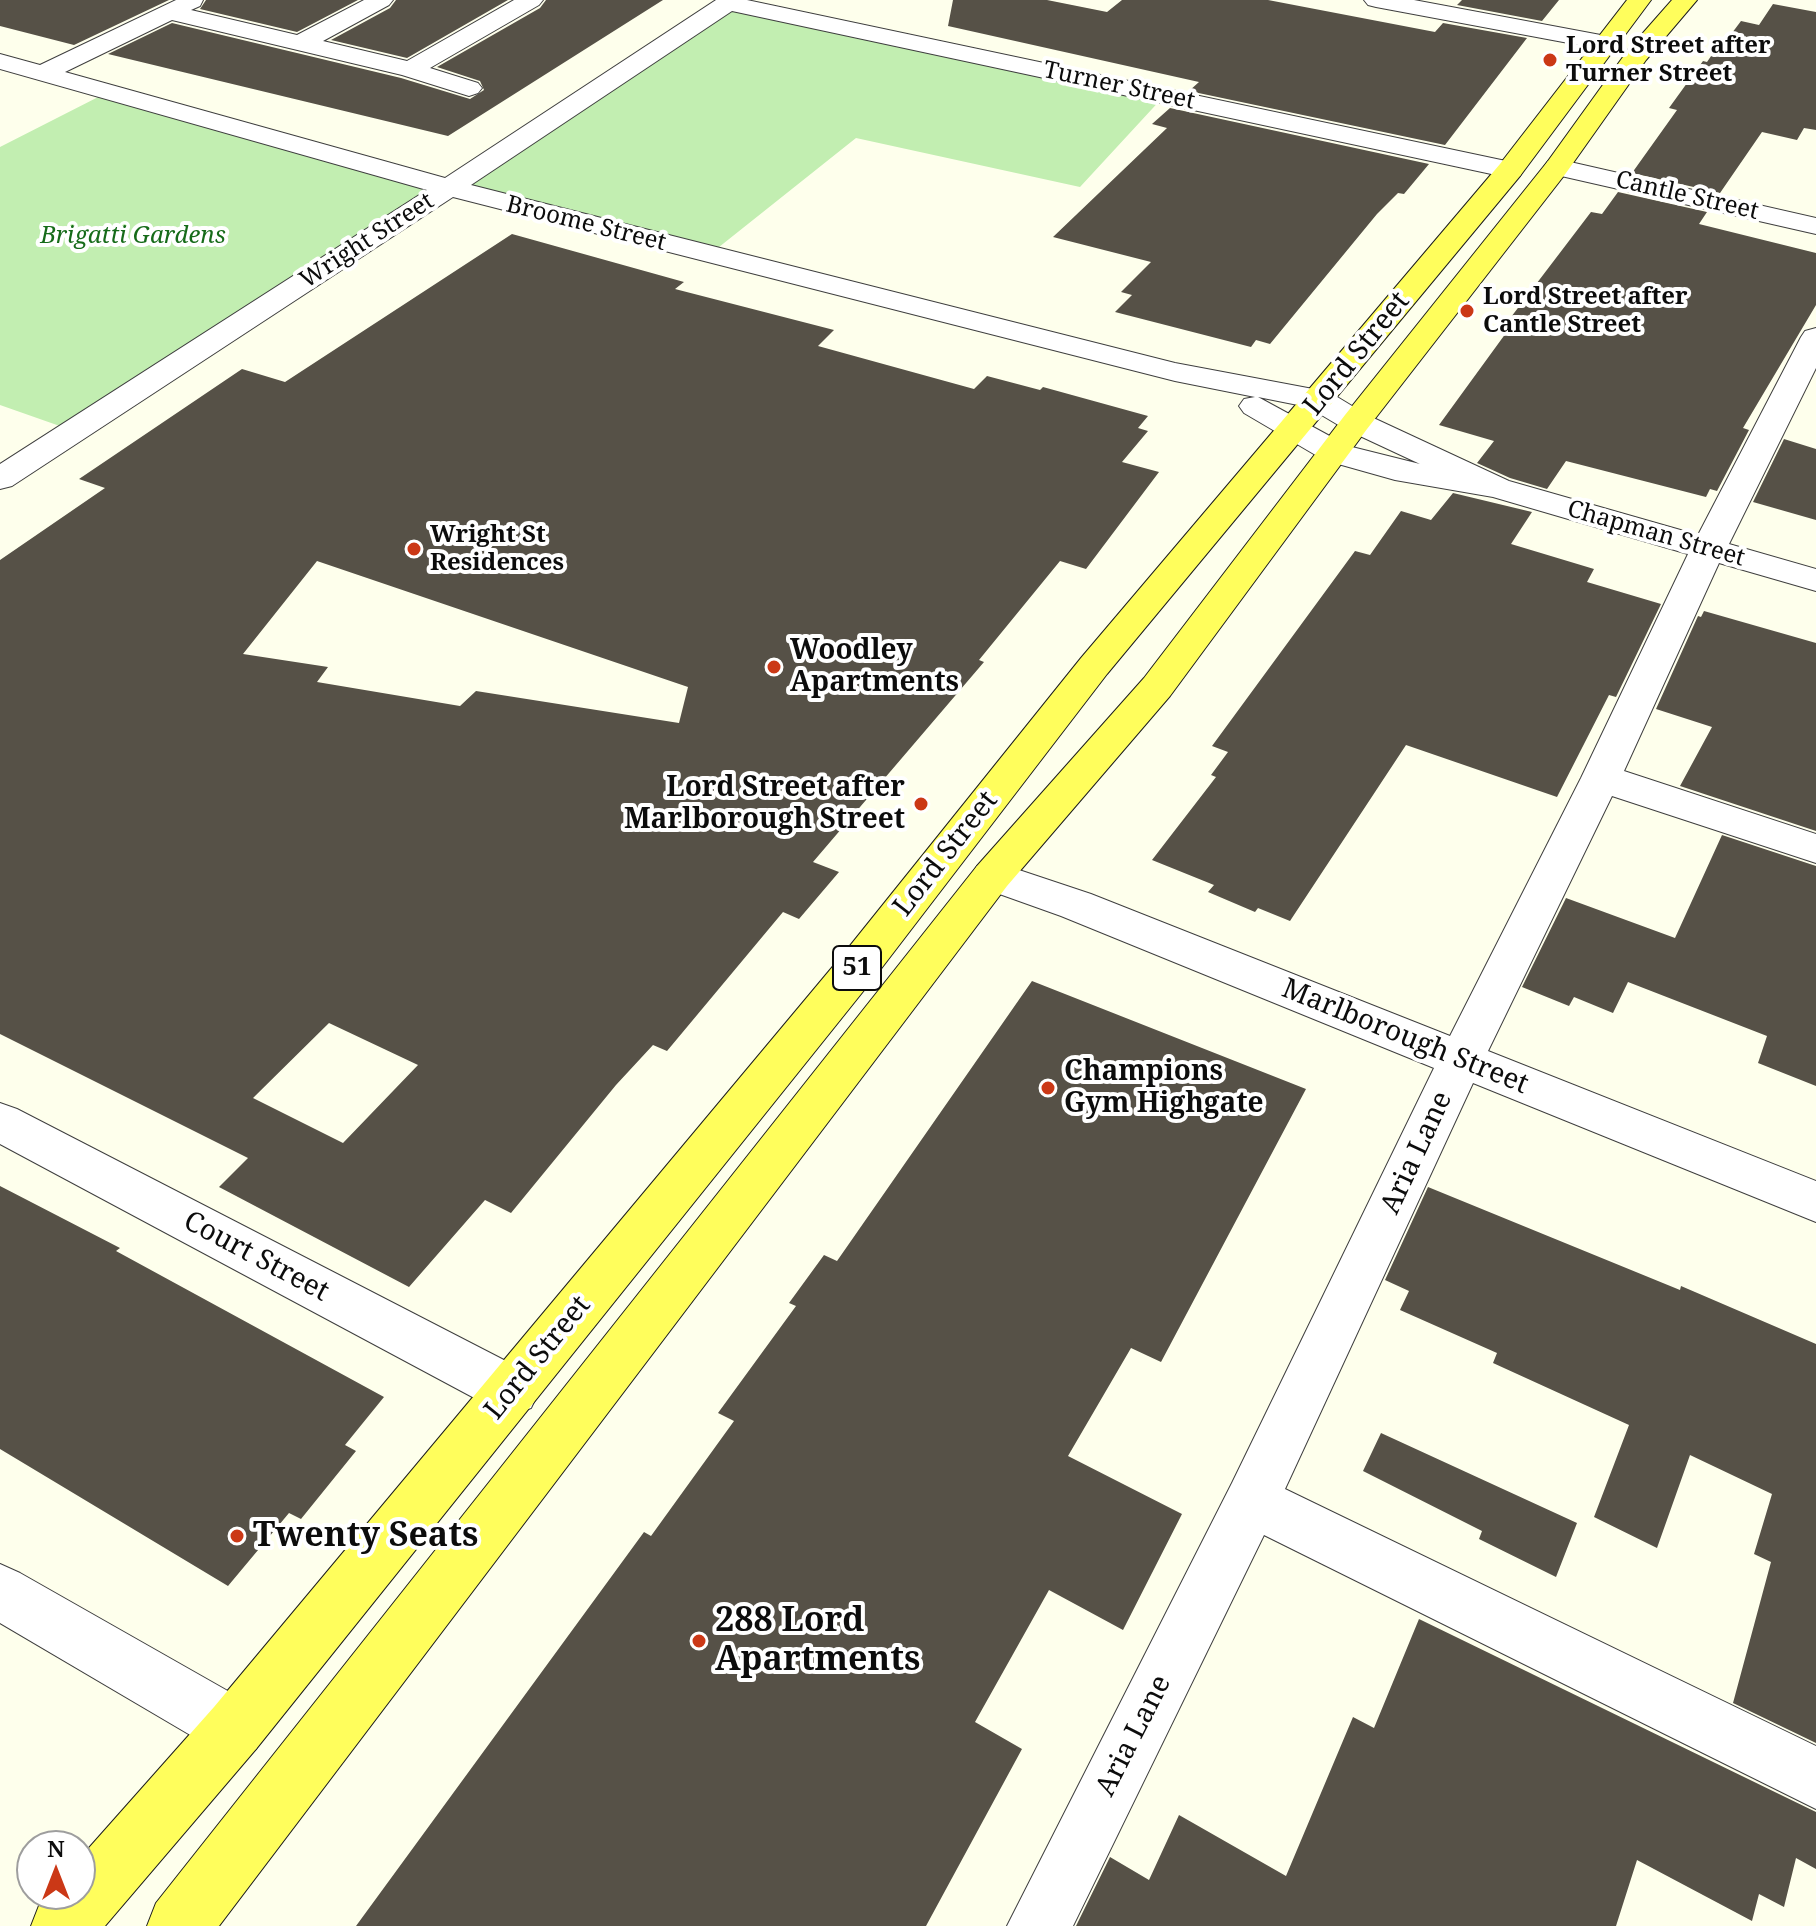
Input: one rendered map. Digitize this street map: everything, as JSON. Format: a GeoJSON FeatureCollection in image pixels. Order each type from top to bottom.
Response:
{"type":"FeatureCollection","features":[{"type":"Feature","properties":{"kind":"main road","name":"Lord Street"},"geometry":{"type":"LineString","coordinates":[[63,1926],[235,1728],[512,1391],[861,963],[1094,666],[1510,170],[1639,0]]}},
{"type":"Feature","properties":{"kind":"main road","name":"Lord Street"},"geometry":{"type":"LineString","coordinates":[[179,1926],[992,876],[1157,687],[1557,167],[1637,55],[1685,0]]}},
{"type":"Feature","properties":{"kind":"street"},"geometry":{"type":"LineString","coordinates":[[43,73],[194,0]]}},
{"type":"Feature","properties":{"kind":"street"},"geometry":{"type":"LineString","coordinates":[[301,43],[381,0]]}},
{"type":"Feature","properties":{"kind":"street"},"geometry":{"type":"LineString","coordinates":[[410,69],[531,0]]}},
{"type":"Feature","properties":{"kind":"street"},"geometry":{"type":"LineString","coordinates":[[1376,0],[1606,43]]}},
{"type":"Feature","properties":{"kind":"street","name":"Turner Street"},"geometry":{"type":"LineString","coordinates":[[730,2],[1510,170]]}},
{"type":"Feature","properties":{"kind":"street","name":"Wright Street"},"geometry":{"type":"LineString","coordinates":[[0,479],[730,2]]}},
{"type":"Feature","properties":{"kind":"street"},"geometry":{"type":"LineString","coordinates":[[168,12],[410,69],[469,88]]}},
{"type":"Feature","properties":{"kind":"street","name":"Broome Street"},"geometry":{"type":"LineString","coordinates":[[0,61],[449,188],[1175,372],[1271,413],[1307,413],[1346,438]]}},
{"type":"Feature","properties":{"kind":"street","name":"Cantle Street"},"geometry":{"type":"LineString","coordinates":[[1557,167],[1816,226]]}},
{"type":"Feature","properties":{"kind":"street","name":"Aria Lane"},"geometry":{"type":"LineString","coordinates":[[1039,1926],[1252,1501],[1461,1059],[1601,778],[1708,550],[1806,382],[1816,337]]}},
{"type":"Feature","properties":{"kind":"street","name":"Chapman Street"},"geometry":{"type":"LineString","coordinates":[[1346,438],[1395,470],[1497,488],[1816,580]]}},
{"type":"Feature","properties":{"kind":"street"},"geometry":{"type":"LineString","coordinates":[[1601,778],[1816,849]]}},
{"type":"Feature","properties":{"kind":"street","name":"Marlborough Street"},"geometry":{"type":"LineString","coordinates":[[992,876],[1076,905],[1816,1202]]}},
{"type":"Feature","properties":{"kind":"street","name":"Court Street"},"geometry":{"type":"LineString","coordinates":[[0,1122],[512,1391]]}},
{"type":"Feature","properties":{"kind":"street"},"geometry":{"type":"LineString","coordinates":[[1252,1501],[1816,1778]]}},
{"type":"Feature","properties":{"kind":"street"},"geometry":{"type":"LineString","coordinates":[[0,1592],[235,1728]]}},
{"type":"Feature","properties":{"kind":"green space"},"geometry":{"type":"Polygon","coordinates":[[[728,3],[1164,96],[1080,187],[856,138],[709,255],[449,188],[728,3]]]}},
{"type":"Feature","properties":{"kind":"green space","name":"Brigatti Gardens"},"geometry":{"type":"Polygon","coordinates":[[[110,91],[449,188],[74,431],[0,405],[0,147],[110,91]]]}},
{"type":"Feature","properties":{"kind":"building"},"geometry":{"type":"Polygon","coordinates":[[[0,0],[169,0],[74,45],[0,26],[0,0]]]}},
{"type":"Feature","properties":{"kind":"building"},"geometry":{"type":"Polygon","coordinates":[[[206,0],[358,0],[297,32],[200,9],[206,0]]]}},
{"type":"Feature","properties":{"kind":"building"},"geometry":{"type":"Polygon","coordinates":[[[396,0],[508,0],[407,58],[331,40],[390,8],[396,0]]]}},
{"type":"Feature","properties":{"kind":"building"},"geometry":{"type":"Polygon","coordinates":[[[546,0],[663,0],[448,136],[108,54],[172,23],[401,78],[470,99],[484,90],[480,81],[437,67],[540,8],[546,0]]]}},
{"type":"Feature","properties":{"kind":"building"},"geometry":{"type":"Polygon","coordinates":[[[953,0],[1047,0],[1107,12],[1122,0],[1268,0],[1435,32],[1443,23],[1527,38],[1445,145],[1189,91],[1199,82],[948,26],[953,0]]]}},
{"type":"Feature","properties":{"kind":"building"},"geometry":{"type":"Polygon","coordinates":[[[1462,0],[1559,0],[1542,21],[1457,5],[1462,0]]]}},
{"type":"Feature","properties":{"kind":"building"},"geometry":{"type":"Polygon","coordinates":[[[1773,4],[1816,12],[1816,130],[1804,128],[1797,140],[1762,132],[1720,193],[1632,173],[1677,110],[1669,108],[1703,61],[1707,62],[1722,40],[1726,41],[1741,21],[1759,25],[1773,4]]]}},
{"type":"Feature","properties":{"kind":"building"},"geometry":{"type":"Polygon","coordinates":[[[1170,108],[1429,164],[1404,194],[1398,193],[1377,214],[1270,344],[1256,340],[1251,347],[1115,312],[1132,295],[1121,292],[1151,262],[1053,237],[1167,128],[1152,124],[1170,108]]]}},
{"type":"Feature","properties":{"kind":"building"},"geometry":{"type":"Polygon","coordinates":[[[1618,192],[1707,212],[1699,224],[1816,253],[1816,305],[1743,428],[1749,430],[1717,491],[1710,489],[1706,497],[1566,461],[1547,489],[1510,478],[1477,463],[1494,441],[1439,425],[1514,322],[1508,321],[1591,212],[1602,214],[1618,192]]]}},
{"type":"Feature","properties":{"kind":"building"},"geometry":{"type":"Polygon","coordinates":[[[512,234],[684,282],[675,289],[834,330],[818,346],[974,389],[987,376],[1040,390],[1043,387],[1148,416],[1138,428],[1148,431],[1122,462],[1159,472],[1086,569],[1060,561],[979,660],[984,662],[813,862],[839,872],[799,919],[783,912],[667,1051],[653,1045],[616,1085],[511,1213],[485,1200],[409,1287],[219,1187],[248,1158],[0,1034],[0,560],[105,488],[79,479],[242,369],[285,382],[512,234]],[[317,561],[243,654],[328,667],[317,682],[460,706],[476,691],[679,723],[688,687],[317,561]],[[329,1023],[253,1098],[343,1143],[418,1065],[329,1023]]]}},
{"type":"Feature","properties":{"kind":"building"},"geometry":{"type":"Polygon","coordinates":[[[1784,439],[1816,449],[1816,520],[1753,502],[1784,439]]]}},
{"type":"Feature","properties":{"kind":"building"},"geometry":{"type":"Polygon","coordinates":[[[1453,493],[1532,512],[1511,544],[1594,569],[1587,582],[1661,604],[1616,697],[1609,695],[1557,797],[1406,745],[1290,921],[1258,908],[1255,912],[1208,892],[1214,885],[1152,860],[1216,777],[1211,775],[1228,752],[1212,746],[1355,551],[1370,555],[1401,511],[1431,520],[1453,493]]]}},
{"type":"Feature","properties":{"kind":"building"},"geometry":{"type":"Polygon","coordinates":[[[1704,611],[1816,643],[1816,831],[1680,786],[1712,727],[1656,709],[1698,616],[1701,617],[1704,611]]]}},
{"type":"Feature","properties":{"kind":"building"},"geometry":{"type":"Polygon","coordinates":[[[1722,835],[1816,866],[1816,1086],[1758,1063],[1767,1036],[1628,982],[1613,1013],[1574,997],[1569,1006],[1522,987],[1566,898],[1675,938],[1722,835]]]}},
{"type":"Feature","properties":{"kind":"building"},"geometry":{"type":"Polygon","coordinates":[[[1032,981],[1306,1089],[1161,1362],[1131,1348],[1068,1456],[1182,1514],[1123,1630],[1049,1590],[975,1722],[1022,1749],[926,1926],[356,1926],[644,1532],[651,1536],[734,1421],[718,1413],[796,1306],[789,1303],[824,1255],[837,1261],[1032,981]]]}},
{"type":"Feature","properties":{"kind":"building"},"geometry":{"type":"Polygon","coordinates":[[[0,1186],[120,1248],[116,1251],[384,1397],[345,1445],[356,1451],[301,1519],[289,1513],[228,1586],[0,1449],[0,1186]]]}},
{"type":"Feature","properties":{"kind":"building"},"geometry":{"type":"Polygon","coordinates":[[[1428,1187],[1680,1290],[1681,1286],[1816,1344],[1816,1743],[1733,1703],[1771,1562],[1754,1554],[1772,1494],[1690,1455],[1657,1548],[1594,1517],[1629,1425],[1493,1363],[1497,1353],[1400,1310],[1409,1291],[1385,1280],[1428,1187]]]}},
{"type":"Feature","properties":{"kind":"building"},"geometry":{"type":"Polygon","coordinates":[[[1381,1433],[1577,1523],[1556,1577],[1479,1539],[1482,1531],[1363,1471],[1381,1433]]]}},
{"type":"Feature","properties":{"kind":"building"},"geometry":{"type":"Polygon","coordinates":[[[1419,1619],[1816,1812],[1816,1869],[1796,1858],[1784,1907],[1759,1894],[1752,1921],[1637,1860],[1616,1926],[1076,1926],[1110,1857],[1149,1880],[1179,1815],[1286,1876],[1353,1717],[1374,1728],[1419,1619]]]}},
{"type":"Feature","properties":{"kind":"place","name":"Lord Street after Turner Street"},"geometry":{"type":"Point","coordinates":[1550,60]}},
{"type":"Feature","properties":{"kind":"place","name":"Lord Street after Cantle Street"},"geometry":{"type":"Point","coordinates":[1467,311]}},
{"type":"Feature","properties":{"kind":"place","name":"Wright St Residences"},"geometry":{"type":"Point","coordinates":[414,549]}},
{"type":"Feature","properties":{"kind":"place","name":"Woodley Apartments"},"geometry":{"type":"Point","coordinates":[774,667]}},
{"type":"Feature","properties":{"kind":"place","name":"Lord Street after Marlborough Street"},"geometry":{"type":"Point","coordinates":[921,804]}},
{"type":"Feature","properties":{"kind":"place","name":"Champions Gym Highgate"},"geometry":{"type":"Point","coordinates":[1048,1088]}},
{"type":"Feature","properties":{"kind":"place","name":"Twenty Seats"},"geometry":{"type":"Point","coordinates":[237,1536]}},
{"type":"Feature","properties":{"kind":"place","name":"288 Lord Apartments"},"geometry":{"type":"Point","coordinates":[699,1641]}}]}
